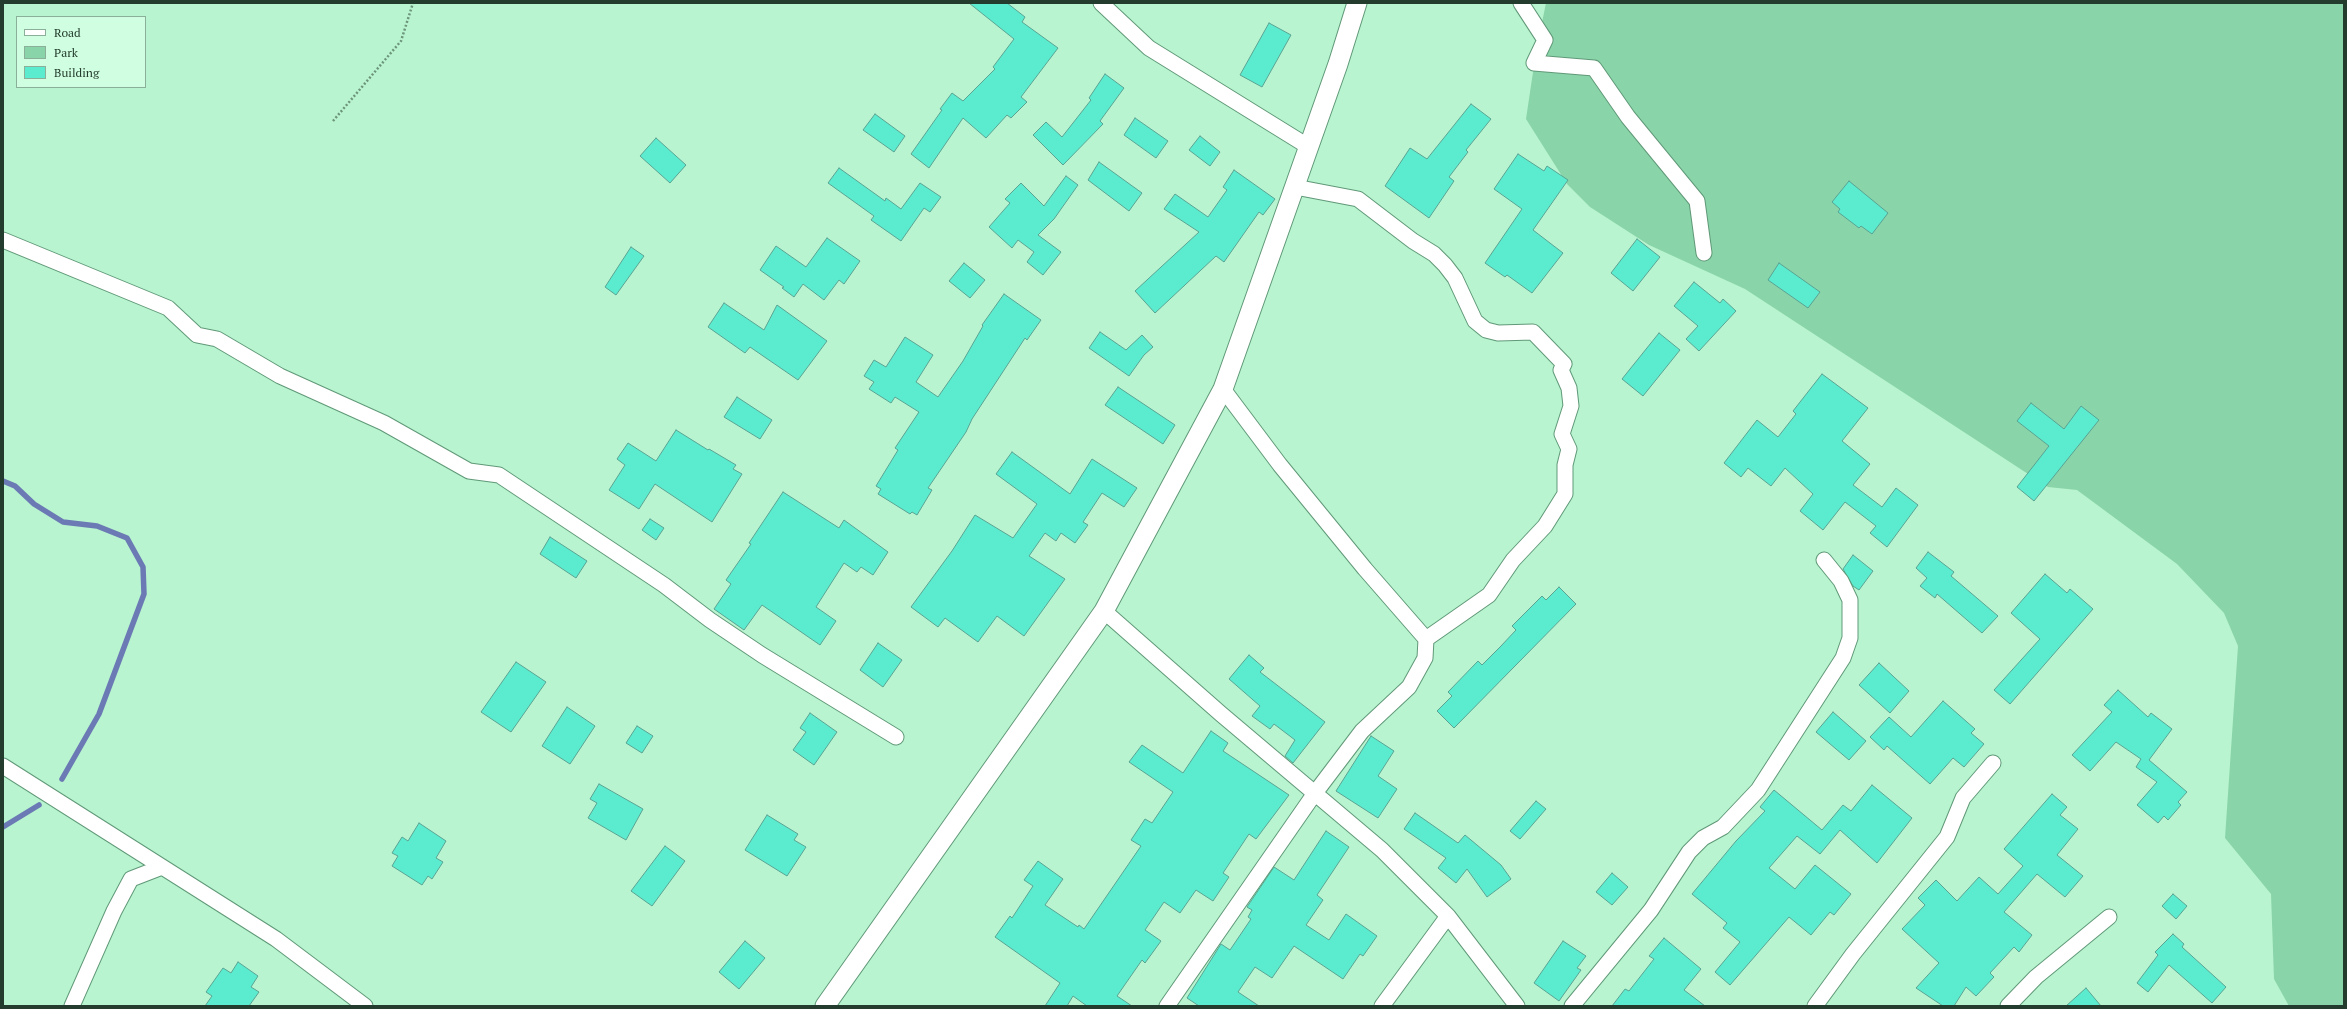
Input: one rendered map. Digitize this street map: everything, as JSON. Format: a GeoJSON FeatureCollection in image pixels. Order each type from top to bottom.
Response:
{"type":"FeatureCollection","features":[{"type":"Feature","properties":{"kind":"street"},"geometry":{"type":"LineString","coordinates":[[1101,3],[1149,48],[1309,147]]}},
{"type":"Feature","properties":{"kind":"street"},"geometry":{"type":"LineString","coordinates":[[825,1006],[1104,611],[1223,388],[1338,64],[1357,3]]}},
{"type":"Feature","properties":{"kind":"street"},"geometry":{"type":"LineString","coordinates":[[1521,3],[1545,40],[1534,63],[1594,68],[1616,97],[1628,117],[1697,201],[1704,252]]}},
{"type":"Feature","properties":{"kind":"street"},"geometry":{"type":"LineString","coordinates":[[1295,187],[1358,199],[1413,241],[1434,254],[1445,265],[1455,278],[1475,322],[1486,330],[1498,333],[1533,332],[1564,364],[1561,370],[1569,388],[1570,406],[1562,434],[1569,449],[1565,465],[1565,494],[1545,526],[1513,560],[1489,595],[1426,639]]}},
{"type":"Feature","properties":{"kind":"street"},"geometry":{"type":"LineString","coordinates":[[3,240],[168,308],[197,335],[217,339],[280,376],[384,423],[469,471],[499,475],[664,585],[710,620],[768,659],[896,737]]}},
{"type":"Feature","properties":{"kind":"street"},"geometry":{"type":"LineString","coordinates":[[1167,1006],[1315,793],[1362,731],[1408,688],[1425,658],[1426,639],[1365,569],[1280,465],[1223,388]]}},
{"type":"Feature","properties":{"kind":"street"},"geometry":{"type":"LineString","coordinates":[[1572,1006],[1651,910],[1689,852],[1702,838],[1723,826],[1758,790],[1843,658],[1850,638],[1850,600],[1841,581],[1824,560]]}},
{"type":"Feature","properties":{"kind":"street"},"geometry":{"type":"LineString","coordinates":[[1104,611],[1232,724],[1382,850],[1448,916],[1516,1006]]}},
{"type":"Feature","properties":{"kind":"street"},"geometry":{"type":"LineString","coordinates":[[1815,1006],[1853,954],[1947,837],[1963,798],[1994,763]]}},
{"type":"Feature","properties":{"kind":"street"},"geometry":{"type":"LineString","coordinates":[[3,766],[276,939],[365,1006]]}},
{"type":"Feature","properties":{"kind":"street"},"geometry":{"type":"LineString","coordinates":[[72,1006],[114,911],[131,879],[162,867]]}},
{"type":"Feature","properties":{"kind":"street"},"geometry":{"type":"LineString","coordinates":[[1382,1006],[1448,916]]}},
{"type":"Feature","properties":{"kind":"street"},"geometry":{"type":"LineString","coordinates":[[2008,1006],[2036,977],[2109,917]]}},
{"type":"Feature","properties":{"kind":"path"},"geometry":{"type":"LineString","coordinates":[[333,122],[401,41],[414,3]]}},
{"type":"Feature","properties":{"kind":"green space"},"geometry":{"type":"Polygon","coordinates":[[[1546,3],[2344,3],[2344,1006],[2289,1006],[2274,979],[2271,894],[2225,838],[2238,646],[2224,613],[2177,564],[2077,490],[2048,487],[1745,289],[1649,245],[1590,207],[1567,184],[1526,119],[1536,52],[1546,3]]]}},
{"type":"Feature","properties":{"kind":"building"},"geometry":{"type":"Polygon","coordinates":[[[969,3],[1007,3],[1025,17],[1022,22],[1058,48],[1021,97],[1027,102],[1011,118],[1007,115],[986,138],[963,118],[929,168],[911,154],[942,110],[940,109],[952,93],[963,101],[995,69],[993,67],[1014,39],[969,3]]]}},
{"type":"Feature","properties":{"kind":"building"},"geometry":{"type":"Polygon","coordinates":[[[1269,23],[1291,35],[1262,87],[1240,75],[1269,23]]]}},
{"type":"Feature","properties":{"kind":"building"},"geometry":{"type":"Polygon","coordinates":[[[1105,74],[1124,88],[1100,121],[1103,124],[1063,165],[1033,135],[1046,122],[1062,137],[1091,100],[1089,98],[1105,74]]]}},
{"type":"Feature","properties":{"kind":"building"},"geometry":{"type":"Polygon","coordinates":[[[1471,104],[1491,119],[1466,150],[1468,152],[1449,177],[1454,181],[1429,218],[1385,186],[1410,148],[1427,159],[1471,104]]]}},
{"type":"Feature","properties":{"kind":"building"},"geometry":{"type":"Polygon","coordinates":[[[875,114],[905,136],[894,152],[863,130],[875,114]]]}},
{"type":"Feature","properties":{"kind":"building"},"geometry":{"type":"Polygon","coordinates":[[[1135,118],[1168,141],[1156,158],[1124,135],[1135,118]]]}},
{"type":"Feature","properties":{"kind":"building"},"geometry":{"type":"Polygon","coordinates":[[[1200,136],[1220,152],[1210,166],[1189,150],[1200,136]]]}},
{"type":"Feature","properties":{"kind":"building"},"geometry":{"type":"Polygon","coordinates":[[[656,138],[686,165],[670,183],[640,156],[656,138]]]}},
{"type":"Feature","properties":{"kind":"building"},"geometry":{"type":"Polygon","coordinates":[[[1518,154],[1544,171],[1547,166],[1568,180],[1533,230],[1563,253],[1532,293],[1507,275],[1505,277],[1485,263],[1522,209],[1494,189],[1518,154]]]}},
{"type":"Feature","properties":{"kind":"building"},"geometry":{"type":"Polygon","coordinates":[[[1099,162],[1142,193],[1129,211],[1088,180],[1099,162]]]}},
{"type":"Feature","properties":{"kind":"building"},"geometry":{"type":"Polygon","coordinates":[[[839,168],[885,201],[886,198],[901,209],[920,183],[941,197],[930,212],[924,208],[901,241],[871,220],[874,216],[828,183],[839,168]]]}},
{"type":"Feature","properties":{"kind":"building"},"geometry":{"type":"Polygon","coordinates":[[[1234,170],[1275,199],[1263,215],[1259,212],[1224,262],[1216,256],[1155,313],[1135,291],[1199,232],[1164,209],[1175,194],[1208,217],[1227,190],[1223,187],[1234,170]]]}},
{"type":"Feature","properties":{"kind":"building"},"geometry":{"type":"Polygon","coordinates":[[[1066,176],[1078,185],[1054,219],[1038,235],[1061,252],[1043,275],[1027,262],[1034,252],[1018,240],[1012,248],[989,227],[1010,203],[1005,199],[1021,183],[1044,206],[1066,176]]]}},
{"type":"Feature","properties":{"kind":"building"},"geometry":{"type":"Polygon","coordinates":[[[1849,181],[1888,213],[1872,234],[1861,226],[1859,228],[1838,212],[1840,209],[1832,202],[1849,181]]]}},
{"type":"Feature","properties":{"kind":"building"},"geometry":{"type":"Polygon","coordinates":[[[827,238],[860,261],[844,284],[839,280],[824,300],[803,284],[794,297],[782,288],[784,287],[760,270],[776,246],[806,267],[827,238]]]}},
{"type":"Feature","properties":{"kind":"building"},"geometry":{"type":"Polygon","coordinates":[[[1637,239],[1660,257],[1633,291],[1611,273],[1637,239]]]}},
{"type":"Feature","properties":{"kind":"building"},"geometry":{"type":"Polygon","coordinates":[[[631,247],[644,256],[616,295],[605,287],[631,247]]]}},
{"type":"Feature","properties":{"kind":"building"},"geometry":{"type":"Polygon","coordinates":[[[964,263],[985,280],[970,298],[949,281],[964,263]]]}},
{"type":"Feature","properties":{"kind":"building"},"geometry":{"type":"Polygon","coordinates":[[[1779,263],[1820,292],[1808,308],[1768,280],[1779,263]]]}},
{"type":"Feature","properties":{"kind":"building"},"geometry":{"type":"Polygon","coordinates":[[[1694,282],[1720,303],[1723,299],[1736,311],[1699,351],[1686,339],[1698,326],[1674,306],[1694,282]]]}},
{"type":"Feature","properties":{"kind":"building"},"geometry":{"type":"Polygon","coordinates":[[[1004,294],[1041,320],[1027,340],[1025,338],[972,419],[966,432],[928,488],[932,490],[917,515],[912,512],[910,514],[878,494],[881,489],[876,486],[898,450],[895,448],[919,412],[895,397],[891,403],[869,389],[874,382],[864,376],[874,360],[886,367],[905,337],[933,355],[916,382],[938,397],[963,361],[983,326],[982,325],[1004,294]]]}},
{"type":"Feature","properties":{"kind":"building"},"geometry":{"type":"Polygon","coordinates":[[[724,303],[764,330],[777,305],[827,341],[798,380],[750,347],[745,353],[708,327],[724,303]]]}},
{"type":"Feature","properties":{"kind":"building"},"geometry":{"type":"Polygon","coordinates":[[[1100,332],[1126,350],[1142,335],[1153,347],[1144,355],[1129,376],[1089,348],[1100,332]]]}},
{"type":"Feature","properties":{"kind":"building"},"geometry":{"type":"Polygon","coordinates":[[[1659,333],[1680,350],[1643,396],[1622,379],[1659,333]]]}},
{"type":"Feature","properties":{"kind":"building"},"geometry":{"type":"Polygon","coordinates":[[[1822,374],[1868,408],[1842,441],[1870,464],[1853,485],[1882,507],[1896,488],[1918,505],[1887,547],[1870,533],[1876,526],[1845,502],[1823,530],[1800,511],[1813,494],[1785,468],[1771,486],[1748,468],[1741,477],[1724,463],[1757,420],[1778,437],[1796,414],[1793,411],[1822,374]]]}},
{"type":"Feature","properties":{"kind":"building"},"geometry":{"type":"Polygon","coordinates":[[[1118,387],[1175,425],[1163,444],[1105,405],[1118,387]]]}},
{"type":"Feature","properties":{"kind":"building"},"geometry":{"type":"Polygon","coordinates":[[[737,397],[772,420],[760,439],[724,417],[737,397]]]}},
{"type":"Feature","properties":{"kind":"building"},"geometry":{"type":"Polygon","coordinates":[[[2031,403],[2064,429],[2081,406],[2099,420],[2034,501],[2017,487],[2049,446],[2017,421],[2031,403]]]}},
{"type":"Feature","properties":{"kind":"building"},"geometry":{"type":"Polygon","coordinates":[[[676,430],[736,465],[733,469],[742,474],[712,522],[655,484],[639,509],[609,490],[625,465],[617,459],[628,443],[656,461],[676,430]]]}},
{"type":"Feature","properties":{"kind":"building"},"geometry":{"type":"Polygon","coordinates":[[[1012,452],[1070,494],[1092,459],[1137,488],[1124,507],[1102,493],[1083,522],[1088,525],[1075,543],[1061,533],[1056,541],[1045,533],[1029,556],[1065,579],[1024,636],[997,616],[978,642],[945,618],[938,627],[911,607],[952,551],[975,515],[1013,538],[1037,504],[996,474],[1012,452]]]}},
{"type":"Feature","properties":{"kind":"building"},"geometry":{"type":"Polygon","coordinates":[[[783,492],[839,528],[844,520],[888,552],[873,575],[861,567],[857,572],[844,563],[816,607],[836,621],[820,645],[762,605],[744,630],[714,609],[731,584],[726,580],[751,544],[749,543],[783,492]]]}},
{"type":"Feature","properties":{"kind":"building"},"geometry":{"type":"Polygon","coordinates":[[[650,519],[664,528],[656,540],[642,530],[650,519]]]}},
{"type":"Feature","properties":{"kind":"building"},"geometry":{"type":"Polygon","coordinates":[[[550,537],[587,561],[576,578],[540,554],[550,537]]]}},
{"type":"Feature","properties":{"kind":"building"},"geometry":{"type":"Polygon","coordinates":[[[1928,552],[1954,572],[1951,576],[1998,616],[1982,633],[1937,594],[1935,598],[1920,586],[1927,578],[1916,568],[1928,552]]]}},
{"type":"Feature","properties":{"kind":"building"},"geometry":{"type":"Polygon","coordinates":[[[1853,555],[1873,571],[1859,590],[1853,586],[1843,569],[1853,555]]]}},
{"type":"Feature","properties":{"kind":"building"},"geometry":{"type":"Polygon","coordinates":[[[2045,574],[2067,593],[2070,589],[2093,609],[2010,704],[1994,690],[2040,639],[2011,613],[2045,574]]]}},
{"type":"Feature","properties":{"kind":"building"},"geometry":{"type":"Polygon","coordinates":[[[1559,587],[1576,604],[1454,728],[1437,711],[1452,696],[1448,692],[1478,661],[1482,665],[1501,646],[1516,630],[1512,626],[1542,596],[1546,600],[1559,587]]]}},
{"type":"Feature","properties":{"kind":"building"},"geometry":{"type":"Polygon","coordinates":[[[878,643],[902,660],[883,687],[860,670],[878,643]]]}},
{"type":"Feature","properties":{"kind":"building"},"geometry":{"type":"Polygon","coordinates":[[[1249,655],[1264,668],[1260,672],[1325,722],[1293,763],[1285,756],[1295,740],[1274,724],[1270,729],[1252,716],[1260,706],[1229,679],[1249,655]]]}},
{"type":"Feature","properties":{"kind":"building"},"geometry":{"type":"Polygon","coordinates":[[[516,662],[546,682],[511,732],[481,712],[516,662]]]}},
{"type":"Feature","properties":{"kind":"building"},"geometry":{"type":"Polygon","coordinates":[[[1879,663],[1909,691],[1890,713],[1859,685],[1879,663]]]}},
{"type":"Feature","properties":{"kind":"building"},"geometry":{"type":"Polygon","coordinates":[[[2118,690],[2148,717],[2151,713],[2172,729],[2149,760],[2187,792],[2178,802],[2181,805],[2168,820],[2164,816],[2158,823],[2137,805],[2157,782],[2136,767],[2141,759],[2116,742],[2090,771],[2072,755],[2112,712],[2104,705],[2118,690]]]}},
{"type":"Feature","properties":{"kind":"building"},"geometry":{"type":"Polygon","coordinates":[[[1943,701],[1975,729],[1971,733],[1984,744],[1964,767],[1953,758],[1930,784],[1887,746],[1884,750],[1870,737],[1889,717],[1911,737],[1943,701]]]}},
{"type":"Feature","properties":{"kind":"building"},"geometry":{"type":"Polygon","coordinates":[[[567,707],[595,726],[570,764],[542,746],[567,707]]]}},
{"type":"Feature","properties":{"kind":"building"},"geometry":{"type":"Polygon","coordinates":[[[1833,712],[1866,741],[1849,760],[1816,732],[1833,712]]]}},
{"type":"Feature","properties":{"kind":"building"},"geometry":{"type":"Polygon","coordinates":[[[810,713],[837,732],[814,765],[793,750],[806,732],[800,728],[810,713]]]}},
{"type":"Feature","properties":{"kind":"building"},"geometry":{"type":"Polygon","coordinates":[[[637,726],[653,736],[642,753],[626,743],[637,726]]]}},
{"type":"Feature","properties":{"kind":"building"},"geometry":{"type":"Polygon","coordinates":[[[1211,731],[1228,743],[1223,751],[1289,795],[1256,839],[1249,834],[1223,873],[1229,877],[1213,901],[1196,890],[1180,913],[1164,902],[1145,930],[1161,941],[1145,963],[1142,960],[1117,996],[1132,1006],[1087,1006],[1073,996],[1067,1006],[1045,1006],[1060,983],[995,937],[1010,916],[1012,918],[1033,886],[1024,880],[1038,861],[1063,879],[1045,905],[1078,927],[1079,925],[1084,929],[1141,846],[1131,840],[1145,819],[1152,823],[1173,792],[1129,762],[1142,745],[1183,773],[1211,731]]]}},
{"type":"Feature","properties":{"kind":"building"},"geometry":{"type":"Polygon","coordinates":[[[1371,736],[1394,751],[1378,776],[1397,789],[1378,818],[1336,791],[1371,736]]]}},
{"type":"Feature","properties":{"kind":"building"},"geometry":{"type":"Polygon","coordinates":[[[599,784],[643,809],[626,840],[588,818],[597,803],[590,799],[599,784]]]}},
{"type":"Feature","properties":{"kind":"building"},"geometry":{"type":"Polygon","coordinates":[[[1872,785],[1912,818],[1877,863],[1840,830],[1820,854],[1797,836],[1769,868],[1795,889],[1815,865],[1851,894],[1834,915],[1830,912],[1811,935],[1789,917],[1730,985],[1715,972],[1740,942],[1723,928],[1727,923],[1692,894],[1736,841],[1765,811],[1760,807],[1774,790],[1822,830],[1843,805],[1851,811],[1872,785]]]}},
{"type":"Feature","properties":{"kind":"building"},"geometry":{"type":"Polygon","coordinates":[[[2052,794],[2067,807],[2060,815],[2078,829],[2057,855],[2083,876],[2065,897],[2037,874],[2004,912],[2032,935],[2019,952],[2014,947],[1990,973],[1994,977],[1976,996],[1966,987],[1954,1006],[1943,1006],[1916,988],[1939,963],[1902,929],[1925,905],[1918,898],[1936,880],[1957,901],[1979,877],[1998,894],[2023,866],[2004,849],[2052,794]]]}},
{"type":"Feature","properties":{"kind":"building"},"geometry":{"type":"Polygon","coordinates":[[[1536,801],[1546,809],[1520,839],[1510,831],[1536,801]]]}},
{"type":"Feature","properties":{"kind":"building"},"geometry":{"type":"Polygon","coordinates":[[[1415,813],[1458,843],[1465,835],[1501,865],[1511,879],[1487,897],[1467,869],[1456,883],[1438,868],[1446,858],[1404,829],[1415,813]]]}},
{"type":"Feature","properties":{"kind":"building"},"geometry":{"type":"Polygon","coordinates":[[[767,815],[798,834],[794,840],[806,847],[787,876],[745,850],[767,815]]]}},
{"type":"Feature","properties":{"kind":"building"},"geometry":{"type":"Polygon","coordinates":[[[419,823],[446,841],[436,858],[443,862],[432,879],[428,876],[422,885],[392,866],[398,856],[392,853],[402,837],[408,841],[419,823]]]}},
{"type":"Feature","properties":{"kind":"building"},"geometry":{"type":"Polygon","coordinates":[[[1326,831],[1349,847],[1317,895],[1323,900],[1306,925],[1329,940],[1346,914],[1377,936],[1363,956],[1360,954],[1343,979],[1294,946],[1272,978],[1255,967],[1238,992],[1259,1006],[1199,1006],[1187,998],[1221,944],[1230,950],[1251,919],[1248,917],[1252,910],[1247,907],[1274,867],[1294,880],[1326,831]]]}},
{"type":"Feature","properties":{"kind":"building"},"geometry":{"type":"Polygon","coordinates":[[[665,846],[685,861],[652,906],[631,891],[665,846]]]}},
{"type":"Feature","properties":{"kind":"building"},"geometry":{"type":"Polygon","coordinates":[[[1612,873],[1628,887],[1612,905],[1596,892],[1612,873]]]}},
{"type":"Feature","properties":{"kind":"building"},"geometry":{"type":"Polygon","coordinates":[[[2173,894],[2187,906],[2176,919],[2162,906],[2173,894]]]}},
{"type":"Feature","properties":{"kind":"building"},"geometry":{"type":"Polygon","coordinates":[[[2173,934],[2184,944],[2182,947],[2226,987],[2212,1003],[2169,965],[2148,992],[2137,983],[2158,955],[2155,952],[2173,934]]]}},
{"type":"Feature","properties":{"kind":"building"},"geometry":{"type":"Polygon","coordinates":[[[1664,938],[1701,969],[1684,990],[1705,1006],[1612,1006],[1625,989],[1629,991],[1654,959],[1649,956],[1664,938]]]}},
{"type":"Feature","properties":{"kind":"building"},"geometry":{"type":"Polygon","coordinates":[[[745,941],[765,958],[739,989],[719,972],[745,941]]]}},
{"type":"Feature","properties":{"kind":"building"},"geometry":{"type":"Polygon","coordinates":[[[1563,941],[1586,956],[1577,968],[1581,970],[1559,1001],[1534,983],[1563,941]]]}},
{"type":"Feature","properties":{"kind":"building"},"geometry":{"type":"Polygon","coordinates":[[[238,962],[258,976],[251,987],[259,992],[249,1006],[205,1006],[212,996],[206,992],[223,968],[231,973],[238,962]]]}},
{"type":"Feature","properties":{"kind":"building"},"geometry":{"type":"Polygon","coordinates":[[[2086,988],[2101,1006],[2066,1006],[2086,988]]]}},
{"type":"Feature","properties":{"kind":"waterway"},"geometry":{"type":"LineString","coordinates":[[3,481],[15,486],[34,504],[63,522],[97,526],[127,538],[143,567],[144,594],[99,714],[62,779]]}},
{"type":"Feature","properties":{"kind":"waterway"},"geometry":{"type":"LineString","coordinates":[[3,827],[39,805]]}}]}
